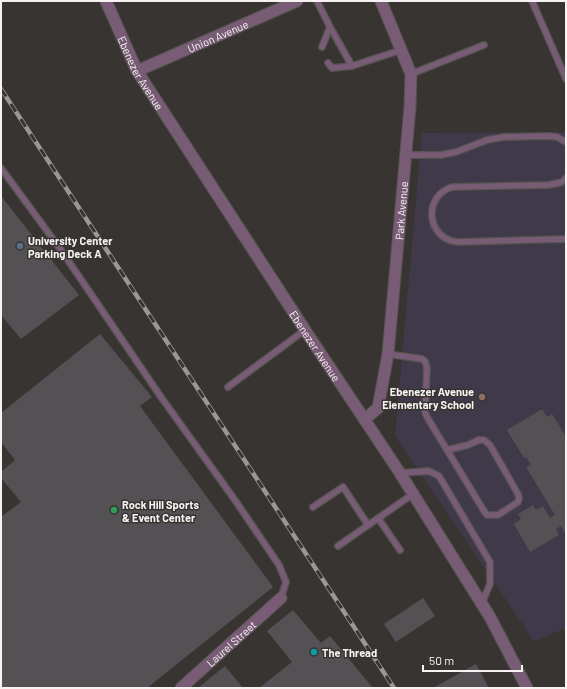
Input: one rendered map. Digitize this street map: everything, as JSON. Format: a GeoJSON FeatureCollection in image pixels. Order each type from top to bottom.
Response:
{"type":"FeatureCollection","features":[{"type":"Feature","properties":{"kind":"street","name":"Ebenezer Avenue"},"geometry":{"type":"LineString","coordinates":[[106,1],[137,71],[305,330],[400,473],[482,603],[527,688]]}},
{"type":"Feature","properties":{"kind":"street","name":"Union Avenue"},"geometry":{"type":"LineString","coordinates":[[137,71],[297,1]]}},
{"type":"Feature","properties":{"kind":"street","name":"Park Avenue"},"geometry":{"type":"LineString","coordinates":[[365,419],[378,408],[388,354],[412,74],[380,1]]}},
{"type":"Feature","properties":{"kind":"street","name":"Laurel Street"},"geometry":{"type":"LineString","coordinates":[[181,688],[281,598]]}},
{"type":"Feature","properties":{"kind":"lane"},"geometry":{"type":"LineString","coordinates":[[317,1],[330,28],[352,66]]}},
{"type":"Feature","properties":{"kind":"lane"},"geometry":{"type":"LineString","coordinates":[[532,1],[566,79]]}},
{"type":"Feature","properties":{"kind":"lane"},"geometry":{"type":"LineString","coordinates":[[322,47],[330,28]]}},
{"type":"Feature","properties":{"kind":"lane"},"geometry":{"type":"LineString","coordinates":[[412,74],[484,46]]}},
{"type":"Feature","properties":{"kind":"lane"},"geometry":{"type":"LineString","coordinates":[[328,63],[332,68],[352,66],[401,50]]}},
{"type":"Feature","properties":{"kind":"lane"},"geometry":{"type":"LineString","coordinates":[[406,155],[440,155],[456,152],[488,140],[504,138],[548,136],[558,137],[566,142]]}},
{"type":"Feature","properties":{"kind":"lane"},"geometry":{"type":"LineString","coordinates":[[1,168],[62,250],[160,397],[237,503],[279,565],[286,582],[281,598]]}},
{"type":"Feature","properties":{"kind":"lane"},"geometry":{"type":"LineString","coordinates":[[566,178],[562,182],[549,185],[452,187],[438,196],[432,211],[433,222],[437,231],[448,241],[566,239]]}},
{"type":"Feature","properties":{"kind":"lane"},"geometry":{"type":"LineString","coordinates":[[228,388],[305,330]]}},
{"type":"Feature","properties":{"kind":"lane"},"geometry":{"type":"LineString","coordinates":[[388,354],[422,359],[425,361],[427,368],[425,412],[427,417],[447,450],[487,515],[498,515],[518,502],[518,494],[487,442],[479,440],[468,445],[447,450]]}},
{"type":"Feature","properties":{"kind":"lane"},"geometry":{"type":"LineString","coordinates":[[400,473],[429,471],[439,476],[490,562],[490,584],[482,603]]}},
{"type":"Feature","properties":{"kind":"lane"},"geometry":{"type":"LineString","coordinates":[[313,507],[343,487],[368,525]]}},
{"type":"Feature","properties":{"kind":"lane"},"geometry":{"type":"LineString","coordinates":[[338,546],[413,494]]}},
{"type":"Feature","properties":{"kind":"lane"},"geometry":{"type":"LineString","coordinates":[[378,518],[400,550]]}},
{"type":"Feature","properties":{"kind":"shaded area","name":"Ebenezer Avenue Elementary School"},"geometry":{"type":"Polygon","coordinates":[[[566,132],[566,628],[534,641],[395,436],[422,133],[566,132]]]}},
{"type":"Feature","properties":{"kind":"building","name":"University Center Parking Deck A"},"geometry":{"type":"Polygon","coordinates":[[[1,196],[79,295],[21,339],[1,315],[1,196]]]}},
{"type":"Feature","properties":{"kind":"building","name":"Rock Hill Sports & Event Center"},"geometry":{"type":"Polygon","coordinates":[[[100,334],[152,397],[140,406],[273,587],[147,688],[1,688],[1,517],[21,502],[1,478],[1,472],[15,460],[1,442],[1,413],[100,334]]]}},
{"type":"Feature","properties":{"kind":"building"},"geometry":{"type":"Polygon","coordinates":[[[542,409],[547,417],[552,414],[565,435],[566,434],[566,535],[561,526],[556,529],[559,535],[530,552],[514,524],[521,519],[518,514],[533,505],[536,510],[543,506],[550,518],[555,515],[526,467],[531,465],[526,457],[524,458],[507,430],[542,409]]]}},
{"type":"Feature","properties":{"kind":"building"},"geometry":{"type":"Polygon","coordinates":[[[423,598],[435,616],[396,642],[384,624],[423,598]]]}},
{"type":"Feature","properties":{"kind":"building","name":"The Thread"},"geometry":{"type":"Polygon","coordinates":[[[293,610],[321,643],[330,636],[373,688],[259,688],[292,662],[267,631],[293,610]]]}},
{"type":"Feature","properties":{"kind":"building"},"geometry":{"type":"Polygon","coordinates":[[[476,664],[489,688],[433,688],[476,664]]]}},
{"type":"Feature","properties":{"kind":"building"},"geometry":{"type":"Polygon","coordinates":[[[225,666],[243,688],[198,688],[225,666]]]}},
{"type":"Feature","properties":{"kind":"railway"},"geometry":{"type":"LineString","coordinates":[[1,89],[394,688]]}},
{"type":"Feature","properties":{"kind":"place","name":"University Center Parking Deck A"},"geometry":{"type":"Point","coordinates":[20,246]}},
{"type":"Feature","properties":{"kind":"place","name":"Ebenezer Avenue Elementary School"},"geometry":{"type":"Point","coordinates":[482,397]}},
{"type":"Feature","properties":{"kind":"place","name":"Rock Hill Sports & Event Center"},"geometry":{"type":"Point","coordinates":[114,510]}},
{"type":"Feature","properties":{"kind":"place","name":"The Thread"},"geometry":{"type":"Point","coordinates":[314,652]}}]}
